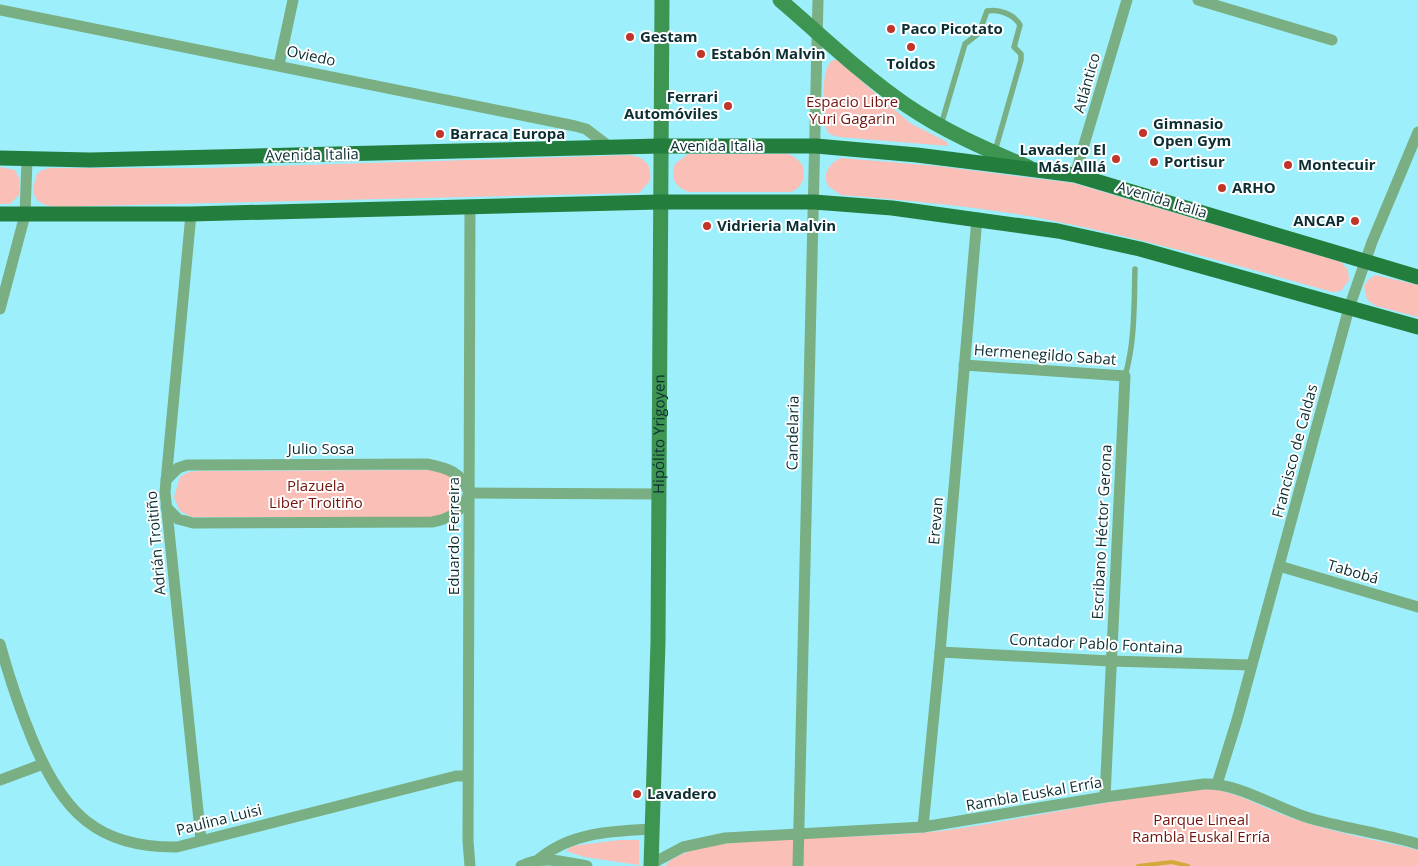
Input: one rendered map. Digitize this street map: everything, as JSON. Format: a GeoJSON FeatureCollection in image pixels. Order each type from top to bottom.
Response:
{"type":"FeatureCollection","features":[{"type":"Feature","properties":{"kind":"main road","name":"Avenida Italia"},"geometry":{"type":"LineString","coordinates":[[0,158],[90,160],[660,146],[816,146],[917,155],[1075,175],[1418,277]]}},
{"type":"Feature","properties":{"kind":"main road"},"geometry":{"type":"LineString","coordinates":[[0,214],[191,214],[659,202],[814,202],[977,218],[1058,231],[1140,249],[1418,327]]}},
{"type":"Feature","properties":{"kind":"street"},"geometry":{"type":"LineString","coordinates":[[279,65],[293,0]]}},
{"type":"Feature","properties":{"kind":"street","name":"Hipólito Yrigoyen"},"geometry":{"type":"LineString","coordinates":[[651,865],[659,494],[659,202],[662,0]]}},
{"type":"Feature","properties":{"kind":"street"},"geometry":{"type":"LineString","coordinates":[[780,0],[885,90],[941,127],[994,153],[1033,169]]}},
{"type":"Feature","properties":{"kind":"street","name":"Candelaria"},"geometry":{"type":"LineString","coordinates":[[798,866],[818,0]]}},
{"type":"Feature","properties":{"kind":"street","name":"Atlántico"},"geometry":{"type":"LineString","coordinates":[[1075,175],[1127,0]]}},
{"type":"Feature","properties":{"kind":"street"},"geometry":{"type":"LineString","coordinates":[[1198,0],[1237,5],[1332,40]]}},
{"type":"Feature","properties":{"kind":"street","name":"Oviedo"},"geometry":{"type":"LineString","coordinates":[[0,10],[575,126],[586,130],[611,148]]}},
{"type":"Feature","properties":{"kind":"street","name":"Francisco de Caldas"},"geometry":{"type":"LineString","coordinates":[[1217,784],[1280,566],[1349,308],[1418,132]]}},
{"type":"Feature","properties":{"kind":"street"},"geometry":{"type":"LineString","coordinates":[[0,308],[25,215],[27,160]]}},
{"type":"Feature","properties":{"kind":"street","name":"Eduardo Ferreira"},"geometry":{"type":"LineString","coordinates":[[470,206],[468,776],[471,864]]}},
{"type":"Feature","properties":{"kind":"street","name":"Adrián Troitiño"},"geometry":{"type":"LineString","coordinates":[[191,214],[166,480],[166,506],[201,840]]}},
{"type":"Feature","properties":{"kind":"street","name":"Erevan"},"geometry":{"type":"LineString","coordinates":[[922,827],[940,652],[977,218]]}},
{"type":"Feature","properties":{"kind":"street","name":"Hermenegildo Sabat"},"geometry":{"type":"LineString","coordinates":[[964,365],[1125,376]]}},
{"type":"Feature","properties":{"kind":"street","name":"Escribano Héctor Gerona"},"geometry":{"type":"LineString","coordinates":[[1105,797],[1125,376]]}},
{"type":"Feature","properties":{"kind":"street","name":"Julio Sosa"},"geometry":{"type":"LineString","coordinates":[[166,480],[178,468],[186,465],[427,464],[451,470],[459,475],[469,493]]}},
{"type":"Feature","properties":{"kind":"street"},"geometry":{"type":"LineString","coordinates":[[166,506],[178,519],[193,523],[432,522],[452,516],[462,507],[469,493],[659,494]]}},
{"type":"Feature","properties":{"kind":"street","name":"Tabobá"},"geometry":{"type":"LineString","coordinates":[[1280,566],[1418,607]]}},
{"type":"Feature","properties":{"kind":"street","name":"Paulina Luisi"},"geometry":{"type":"LineString","coordinates":[[0,644],[10,680],[43,764],[72,809],[86,822],[106,834],[140,846],[177,847],[456,776],[468,776]]}},
{"type":"Feature","properties":{"kind":"street","name":"Contador Pablo Fontaina"},"geometry":{"type":"LineString","coordinates":[[940,652],[1110,661],[1251,665]]}},
{"type":"Feature","properties":{"kind":"street"},"geometry":{"type":"LineString","coordinates":[[0,780],[43,764]]}},
{"type":"Feature","properties":{"kind":"street","name":"Rambla Euskal Erría"},"geometry":{"type":"LineString","coordinates":[[651,865],[683,847],[726,838],[922,827],[1105,797],[1217,784],[1309,818],[1418,844]]}},
{"type":"Feature","properties":{"kind":"street"},"geometry":{"type":"LineString","coordinates":[[521,866],[538,859],[564,842],[610,831],[653,829]]}},
{"type":"Feature","properties":{"kind":"street"},"geometry":{"type":"LineString","coordinates":[[538,859],[556,860],[587,866]]}},
{"type":"Feature","properties":{"kind":"lane"},"geometry":{"type":"LineString","coordinates":[[941,127],[965,44],[979,33],[987,11],[1001,11],[1014,17],[1020,25],[1014,47],[1022,54],[994,153]]}},
{"type":"Feature","properties":{"kind":"lane","name":"Escribano Héctor Gerona"},"geometry":{"type":"LineString","coordinates":[[1125,376],[1131,339],[1135,270]]}},
{"type":"Feature","properties":{"kind":"green space","name":"Espacio Libre Yuri Gagarin"},"geometry":{"type":"Polygon","coordinates":[[[833,60],[837,60],[910,123],[947,142],[948,146],[839,137],[829,134],[825,126],[824,80],[829,65],[833,60]]]}},
{"type":"Feature","properties":{"kind":"green space"},"geometry":{"type":"Polygon","coordinates":[[[688,154],[787,154],[793,156],[802,164],[804,173],[801,185],[790,192],[689,192],[677,185],[673,174],[675,164],[688,154]]]}},
{"type":"Feature","properties":{"kind":"green space"},"geometry":{"type":"Polygon","coordinates":[[[630,155],[644,160],[650,171],[650,181],[639,193],[57,207],[40,202],[35,196],[34,187],[37,174],[42,170],[50,168],[207,168],[630,155]]]}},
{"type":"Feature","properties":{"kind":"green space"},"geometry":{"type":"Polygon","coordinates":[[[841,158],[937,166],[1073,183],[1341,262],[1348,270],[1349,280],[1341,291],[1332,292],[1146,242],[1034,217],[938,204],[841,195],[828,186],[826,173],[833,163],[841,158]]]}},
{"type":"Feature","properties":{"kind":"green space"},"geometry":{"type":"Polygon","coordinates":[[[0,167],[15,170],[20,180],[19,195],[10,204],[0,204],[0,167]]]}},
{"type":"Feature","properties":{"kind":"green space"},"geometry":{"type":"Polygon","coordinates":[[[1375,275],[1418,285],[1418,317],[1376,306],[1367,300],[1364,286],[1375,275]]]}},
{"type":"Feature","properties":{"kind":"green space","name":"Plazuela Liber Troitiño"},"geometry":{"type":"Polygon","coordinates":[[[431,470],[453,475],[456,481],[457,498],[453,508],[444,517],[192,517],[180,511],[174,497],[180,477],[189,472],[431,470]]]}},
{"type":"Feature","properties":{"kind":"green space","name":"Parque Lineal Rambla Euskal Erría"},"geometry":{"type":"Polygon","coordinates":[[[1206,789],[1229,793],[1309,824],[1418,850],[1418,866],[665,866],[685,853],[729,843],[938,831],[1114,801],[1206,789]]]}},
{"type":"Feature","properties":{"kind":"green space"},"geometry":{"type":"Polygon","coordinates":[[[619,840],[639,840],[639,865],[584,857],[566,851],[572,846],[619,840]]]}},
{"type":"Feature","properties":{"kind":"waterway"},"geometry":{"type":"LineString","coordinates":[[1138,866],[1172,862],[1188,866]]}},
{"type":"Feature","properties":{"kind":"place","name":"Paco Picotato"},"geometry":{"type":"Point","coordinates":[891,29]}},
{"type":"Feature","properties":{"kind":"place","name":"Gestam"},"geometry":{"type":"Point","coordinates":[630,37]}},
{"type":"Feature","properties":{"kind":"place","name":"Toldos"},"geometry":{"type":"Point","coordinates":[911,47]}},
{"type":"Feature","properties":{"kind":"place","name":"Estabón Malvin"},"geometry":{"type":"Point","coordinates":[701,54]}},
{"type":"Feature","properties":{"kind":"place","name":"Ferrari Automóviles"},"geometry":{"type":"Point","coordinates":[728,106]}},
{"type":"Feature","properties":{"kind":"place","name":"Gimnasio Open Gym"},"geometry":{"type":"Point","coordinates":[1143,133]}},
{"type":"Feature","properties":{"kind":"place","name":"Barraca Europa"},"geometry":{"type":"Point","coordinates":[440,134]}},
{"type":"Feature","properties":{"kind":"place","name":"Lavadero El Más Alllá"},"geometry":{"type":"Point","coordinates":[1116,159]}},
{"type":"Feature","properties":{"kind":"place","name":"Portisur"},"geometry":{"type":"Point","coordinates":[1154,162]}},
{"type":"Feature","properties":{"kind":"place","name":"Montecuir"},"geometry":{"type":"Point","coordinates":[1288,165]}},
{"type":"Feature","properties":{"kind":"place","name":"ARHO"},"geometry":{"type":"Point","coordinates":[1222,188]}},
{"type":"Feature","properties":{"kind":"place","name":"ANCAP"},"geometry":{"type":"Point","coordinates":[1355,221]}},
{"type":"Feature","properties":{"kind":"place","name":"Vidrieria Malvin"},"geometry":{"type":"Point","coordinates":[707,226]}},
{"type":"Feature","properties":{"kind":"place","name":"Lavadero"},"geometry":{"type":"Point","coordinates":[637,794]}}]}
